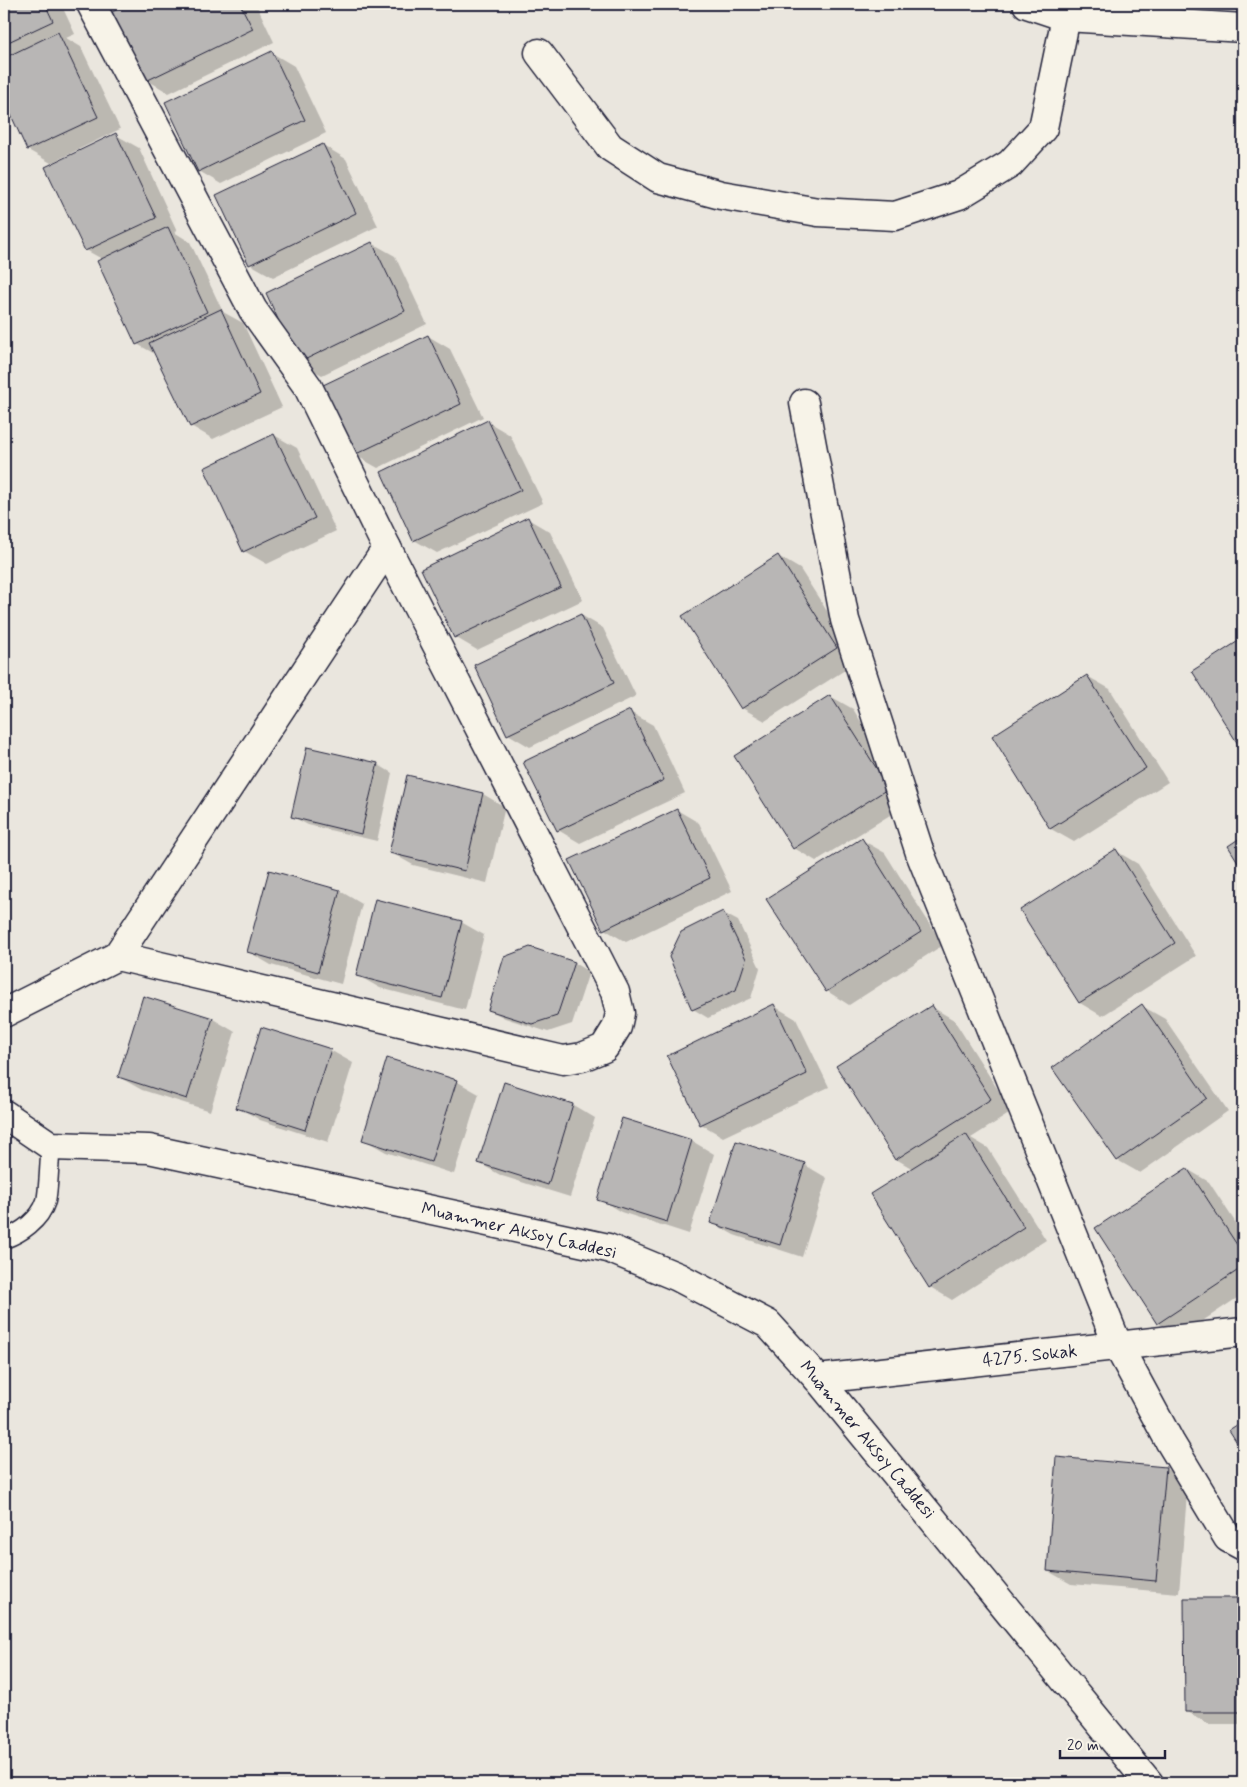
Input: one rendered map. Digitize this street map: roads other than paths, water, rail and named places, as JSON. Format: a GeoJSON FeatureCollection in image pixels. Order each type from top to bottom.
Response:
{"type":"FeatureCollection","features":[{"type":"Feature","properties":{"kind":"street"},"geometry":{"type":"LineString","coordinates":[[91,4],[252,310],[308,386],[387,548],[615,992],[620,1012],[617,1027],[604,1048],[582,1057],[563,1060],[117,956]]}},
{"type":"Feature","properties":{"kind":"street"},"geometry":{"type":"LineString","coordinates":[[1027,4],[1066,17],[1120,12],[1243,28]]}},
{"type":"Feature","properties":{"kind":"street"},"geometry":{"type":"LineString","coordinates":[[539,53],[610,147],[658,178],[720,195],[818,212],[895,216],[959,195],[1010,164],[1043,128],[1066,17]]}},
{"type":"Feature","properties":{"kind":"street"},"geometry":{"type":"LineString","coordinates":[[804,403],[844,620],[917,844],[1118,1346],[1170,1442],[1228,1538],[1243,1546]]}},
{"type":"Feature","properties":{"kind":"street"},"geometry":{"type":"LineString","coordinates":[[4,1013],[117,956],[387,548]]}},
{"type":"Feature","properties":{"kind":"street"},"geometry":{"type":"LineString","coordinates":[[4,1114],[51,1146]]}},
{"type":"Feature","properties":{"kind":"street","name":"Muammer Aksoy Caddesi"},"geometry":{"type":"LineString","coordinates":[[51,1146],[149,1149],[608,1248],[678,1277],[768,1324],[818,1379],[1149,1783]]}},
{"type":"Feature","properties":{"kind":"street","name":"4275. Sokak"},"geometry":{"type":"LineString","coordinates":[[818,1379],[1243,1332]]}},
{"type":"Feature","properties":{"kind":"lane"},"geometry":{"type":"LineString","coordinates":[[4,1239],[14,1236],[25,1229],[35,1219],[46,1201],[51,1146]]}}]}
